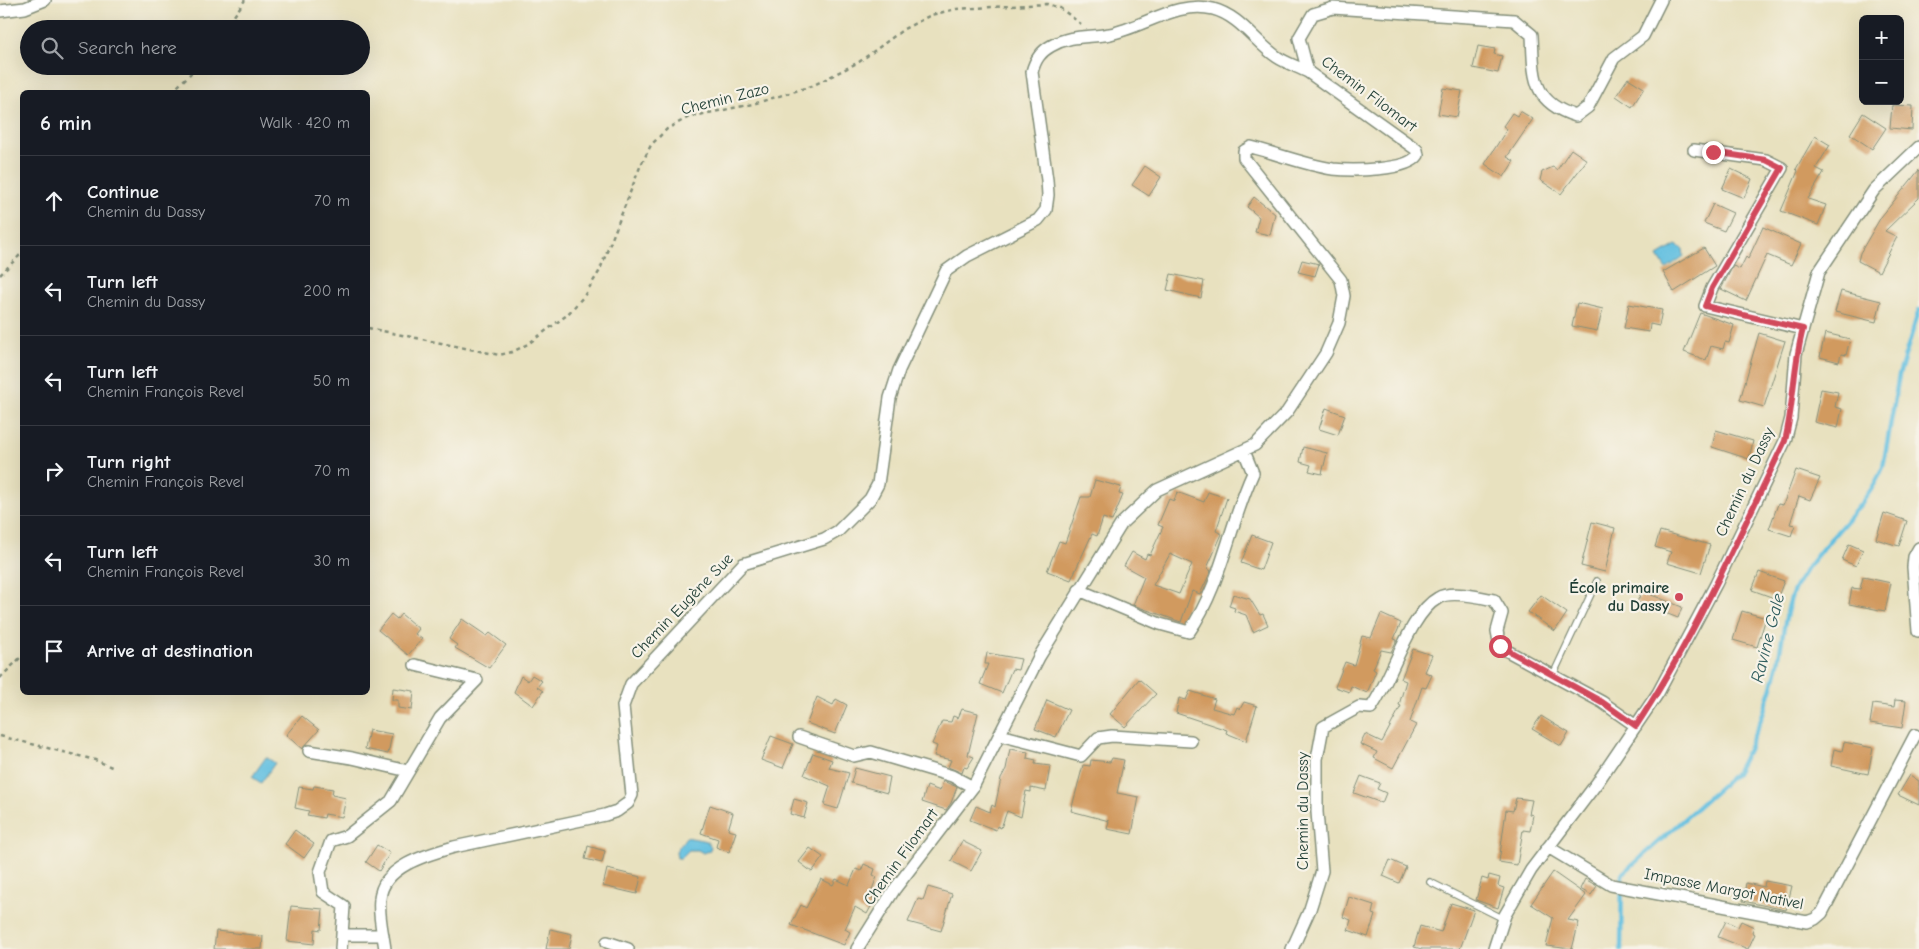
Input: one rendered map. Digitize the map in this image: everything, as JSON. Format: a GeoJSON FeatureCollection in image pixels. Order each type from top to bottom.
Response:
{"type":"FeatureCollection","features":[{"type":"Feature","properties":{"kind":"street"},"geometry":{"type":"LineString","coordinates":[[0,11],[25,8],[45,0]]}},
{"type":"Feature","properties":{"kind":"street","name":"Chemin Filomart"},"geometry":{"type":"LineString","coordinates":[[857,949],[894,890],[974,787],[1039,657],[1122,523],[1158,490],[1255,445],[1286,412],[1326,353],[1339,323],[1344,296],[1341,280],[1244,158],[1244,151],[1251,147],[1334,169],[1396,168],[1414,161],[1418,156],[1417,150],[1308,72],[1299,38],[1313,14],[1333,8],[1514,20],[1532,35],[1536,87],[1558,110],[1576,116],[1588,107],[1614,58],[1643,36],[1661,0]]}},
{"type":"Feature","properties":{"kind":"street","name":"Chemin Eugène Sue"},"geometry":{"type":"LineString","coordinates":[[385,949],[380,897],[384,886],[393,874],[406,865],[430,854],[454,847],[605,816],[617,811],[628,803],[633,786],[623,706],[631,684],[744,564],[824,539],[838,531],[870,499],[878,484],[882,467],[890,398],[899,370],[946,271],[967,256],[1033,224],[1046,210],[1047,180],[1032,88],[1032,72],[1037,57],[1053,44],[1077,36],[1112,34],[1178,10],[1195,7],[1214,10],[1231,17],[1277,58],[1308,72]]}},
{"type":"Feature","properties":{"kind":"street","name":"Chemin du Dassy"},"geometry":{"type":"LineString","coordinates":[[1494,949],[1504,919],[1531,870],[1597,783],[1658,693],[1716,584],[1785,441],[1791,418],[1796,354],[1819,272],[1874,190],[1919,147]]}},
{"type":"Feature","properties":{"kind":"street"},"geometry":{"type":"LineString","coordinates":[[1694,150],[1766,160],[1782,168],[1712,288],[1705,306],[1803,329]]}},
{"type":"Feature","properties":{"kind":"street"},"geometry":{"type":"LineString","coordinates":[[1079,590],[1160,624],[1189,632],[1219,576],[1240,501],[1253,473],[1244,451]]}},
{"type":"Feature","properties":{"kind":"street"},"geometry":{"type":"LineString","coordinates":[[1918,632],[1913,567],[1914,557],[1919,548]]}},
{"type":"Feature","properties":{"kind":"street","name":"Chemin du Dassy"},"geometry":{"type":"LineString","coordinates":[[1292,949],[1310,909],[1322,871],[1316,812],[1317,759],[1323,727],[1359,707],[1371,708],[1380,696],[1420,614],[1438,597],[1467,594],[1494,600],[1502,613],[1497,631],[1500,646],[1602,702],[1636,726]]}},
{"type":"Feature","properties":{"kind":"street"},"geometry":{"type":"LineString","coordinates":[[341,949],[344,906],[323,892],[320,872],[331,840],[347,836],[391,801],[440,718],[477,680],[415,665]]}},
{"type":"Feature","properties":{"kind":"street","name":"Impasse Margot Nativel"},"geometry":{"type":"LineString","coordinates":[[1548,847],[1611,885],[1807,922],[1816,919],[1822,913],[1915,735]]}},
{"type":"Feature","properties":{"kind":"street"},"geometry":{"type":"LineString","coordinates":[[1000,736],[1081,756],[1098,738],[1112,736],[1191,741]]}},
{"type":"Feature","properties":{"kind":"street"},"geometry":{"type":"LineString","coordinates":[[799,737],[854,756],[871,752],[952,776],[974,787]]}},
{"type":"Feature","properties":{"kind":"street"},"geometry":{"type":"LineString","coordinates":[[309,750],[408,771]]}},
{"type":"Feature","properties":{"kind":"street"},"geometry":{"type":"LineString","coordinates":[[342,934],[383,935]]}},
{"type":"Feature","properties":{"kind":"street"},"geometry":{"type":"LineString","coordinates":[[607,942],[628,949]]}},
{"type":"Feature","properties":{"kind":"lane"},"geometry":{"type":"LineString","coordinates":[[1553,675],[1597,581]]}},
{"type":"Feature","properties":{"kind":"lane"},"geometry":{"type":"LineString","coordinates":[[1430,882],[1504,919]]}},
{"type":"Feature","properties":{"kind":"path"},"geometry":{"type":"LineString","coordinates":[[231,20],[245,0]]}},
{"type":"Feature","properties":{"kind":"path","name":"Chemin Zazo"},"geometry":{"type":"LineString","coordinates":[[370,328],[499,355],[512,352],[528,344],[567,315],[584,296],[599,272],[640,167],[651,145],[667,129],[689,117],[769,100],[812,86],[859,62],[904,29],[931,15],[956,9],[1047,4],[1060,8],[1072,16],[1094,36]]}},
{"type":"Feature","properties":{"kind":"path"},"geometry":{"type":"LineString","coordinates":[[174,90],[189,75]]}},
{"type":"Feature","properties":{"kind":"path"},"geometry":{"type":"LineString","coordinates":[[0,275],[20,255]]}},
{"type":"Feature","properties":{"kind":"path"},"geometry":{"type":"LineString","coordinates":[[0,678],[20,658]]}},
{"type":"Feature","properties":{"kind":"path"},"geometry":{"type":"LineString","coordinates":[[0,736],[95,760],[114,768]]}},
{"type":"Feature","properties":{"kind":"water"},"geometry":{"type":"Polygon","coordinates":[[[1676,245],[1683,249],[1684,256],[1666,269],[1658,256],[1676,245]]]}},
{"type":"Feature","properties":{"kind":"water"},"geometry":{"type":"Polygon","coordinates":[[[266,757],[275,763],[261,783],[252,777],[266,757]]]}},
{"type":"Feature","properties":{"kind":"water"},"geometry":{"type":"Polygon","coordinates":[[[686,837],[707,841],[711,847],[709,851],[703,853],[698,850],[689,850],[681,858],[677,858],[676,851],[686,837]]]}},
{"type":"Feature","properties":{"kind":"building"},"geometry":{"type":"Polygon","coordinates":[[[1478,46],[1495,49],[1494,54],[1502,56],[1498,73],[1473,68],[1478,46]]]}},
{"type":"Feature","properties":{"kind":"building"},"geometry":{"type":"Polygon","coordinates":[[[1628,78],[1644,88],[1632,107],[1616,96],[1628,78]]]}},
{"type":"Feature","properties":{"kind":"building"},"geometry":{"type":"Polygon","coordinates":[[[1443,88],[1462,91],[1457,117],[1438,114],[1443,88]]]}},
{"type":"Feature","properties":{"kind":"building"},"geometry":{"type":"Polygon","coordinates":[[[1892,105],[1913,106],[1912,130],[1890,128],[1892,105]]]}},
{"type":"Feature","properties":{"kind":"building"},"geometry":{"type":"Polygon","coordinates":[[[1520,111],[1533,119],[1507,157],[1514,161],[1504,177],[1485,164],[1507,129],[1503,126],[1512,113],[1517,116],[1520,111]]]}},
{"type":"Feature","properties":{"kind":"building"},"geometry":{"type":"Polygon","coordinates":[[[1863,113],[1886,128],[1872,149],[1850,134],[1863,113]]]}},
{"type":"Feature","properties":{"kind":"building"},"geometry":{"type":"Polygon","coordinates":[[[1815,136],[1830,145],[1816,168],[1824,172],[1808,199],[1826,205],[1818,225],[1781,211],[1798,171],[1796,169],[1815,136]]]}},
{"type":"Feature","properties":{"kind":"building"},"geometry":{"type":"Polygon","coordinates":[[[1571,149],[1587,160],[1561,194],[1540,180],[1542,172],[1553,167],[1557,170],[1571,149]]]}},
{"type":"Feature","properties":{"kind":"building"},"geometry":{"type":"Polygon","coordinates":[[[1145,166],[1161,177],[1149,196],[1132,185],[1145,166]]]}},
{"type":"Feature","properties":{"kind":"building"},"geometry":{"type":"Polygon","coordinates":[[[1731,169],[1752,179],[1744,198],[1722,189],[1731,169]]]}},
{"type":"Feature","properties":{"kind":"building"},"geometry":{"type":"Polygon","coordinates":[[[1919,170],[1919,198],[1885,231],[1897,237],[1879,272],[1858,261],[1860,253],[1881,217],[1919,170]]]}},
{"type":"Feature","properties":{"kind":"building"},"geometry":{"type":"Polygon","coordinates":[[[1254,197],[1275,214],[1270,235],[1255,232],[1259,217],[1247,207],[1254,197]]]}},
{"type":"Feature","properties":{"kind":"building"},"geometry":{"type":"Polygon","coordinates":[[[1713,204],[1733,213],[1724,231],[1704,223],[1713,204]]]}},
{"type":"Feature","properties":{"kind":"building"},"geometry":{"type":"Polygon","coordinates":[[[1763,227],[1801,244],[1791,265],[1767,255],[1746,301],[1721,289],[1733,266],[1740,269],[1746,257],[1748,259],[1763,227]]]}},
{"type":"Feature","properties":{"kind":"building"},"geometry":{"type":"Polygon","coordinates":[[[1704,248],[1715,266],[1674,292],[1663,272],[1704,248]]]}},
{"type":"Feature","properties":{"kind":"building"},"geometry":{"type":"Polygon","coordinates":[[[1302,260],[1319,264],[1315,276],[1298,272],[1302,260]]]}},
{"type":"Feature","properties":{"kind":"building"},"geometry":{"type":"Polygon","coordinates":[[[1171,274],[1204,281],[1201,298],[1167,290],[1171,274]]]}},
{"type":"Feature","properties":{"kind":"building"},"geometry":{"type":"Polygon","coordinates":[[[1841,291],[1881,301],[1876,322],[1835,312],[1841,291]]]}},
{"type":"Feature","properties":{"kind":"building"},"geometry":{"type":"Polygon","coordinates":[[[1577,303],[1603,309],[1597,331],[1572,326],[1577,303]]]}},
{"type":"Feature","properties":{"kind":"building"},"geometry":{"type":"Polygon","coordinates":[[[1629,304],[1662,310],[1659,326],[1650,324],[1649,332],[1624,328],[1629,304]]]}},
{"type":"Feature","properties":{"kind":"building"},"geometry":{"type":"Polygon","coordinates":[[[1700,313],[1734,325],[1729,343],[1725,342],[1723,349],[1711,346],[1706,360],[1684,352],[1700,313]]]}},
{"type":"Feature","properties":{"kind":"building"},"geometry":{"type":"Polygon","coordinates":[[[1759,333],[1785,341],[1764,407],[1740,400],[1759,333]]]}},
{"type":"Feature","properties":{"kind":"building"},"geometry":{"type":"Polygon","coordinates":[[[1825,333],[1850,339],[1846,355],[1841,354],[1839,362],[1820,357],[1825,333]]]}},
{"type":"Feature","properties":{"kind":"building"},"geometry":{"type":"Polygon","coordinates":[[[1821,389],[1838,392],[1835,407],[1842,409],[1838,428],[1814,422],[1821,389]]]}},
{"type":"Feature","properties":{"kind":"building"},"geometry":{"type":"Polygon","coordinates":[[[1326,408],[1345,415],[1338,435],[1319,429],[1326,408]]]}},
{"type":"Feature","properties":{"kind":"building"},"geometry":{"type":"Polygon","coordinates":[[[1716,430],[1753,441],[1749,459],[1712,447],[1716,430]]]}},
{"type":"Feature","properties":{"kind":"building"},"geometry":{"type":"Polygon","coordinates":[[[1303,447],[1327,453],[1322,474],[1309,471],[1311,465],[1300,462],[1303,447]]]}},
{"type":"Feature","properties":{"kind":"building"},"geometry":{"type":"Polygon","coordinates":[[[1796,470],[1820,478],[1810,500],[1799,496],[1790,524],[1795,525],[1791,536],[1769,529],[1778,504],[1783,505],[1796,470]]]}},
{"type":"Feature","properties":{"kind":"building"},"geometry":{"type":"Polygon","coordinates":[[[1095,480],[1121,487],[1119,494],[1123,495],[1112,521],[1103,518],[1097,536],[1092,534],[1071,580],[1047,571],[1059,541],[1065,543],[1081,497],[1090,497],[1095,480]]]}},
{"type":"Feature","properties":{"kind":"building"},"geometry":{"type":"Polygon","coordinates":[[[1177,492],[1204,502],[1208,492],[1227,498],[1216,531],[1222,534],[1207,568],[1211,571],[1200,594],[1192,591],[1181,622],[1133,605],[1144,577],[1124,566],[1132,552],[1145,559],[1147,554],[1150,555],[1163,527],[1158,525],[1169,499],[1174,501],[1177,492]],[[1170,554],[1153,585],[1179,594],[1192,564],[1170,554]]]}},
{"type":"Feature","properties":{"kind":"building"},"geometry":{"type":"Polygon","coordinates":[[[1884,513],[1907,521],[1899,546],[1876,539],[1884,513]]]}},
{"type":"Feature","properties":{"kind":"building"},"geometry":{"type":"Polygon","coordinates":[[[1592,522],[1615,528],[1605,572],[1581,566],[1592,522]]]}},
{"type":"Feature","properties":{"kind":"building"},"geometry":{"type":"Polygon","coordinates":[[[1660,531],[1710,545],[1701,573],[1667,563],[1671,552],[1655,547],[1660,531]]]}},
{"type":"Feature","properties":{"kind":"building"},"geometry":{"type":"Polygon","coordinates":[[[1252,535],[1271,542],[1261,570],[1241,563],[1252,535]]]}},
{"type":"Feature","properties":{"kind":"building"},"geometry":{"type":"Polygon","coordinates":[[[1849,544],[1863,550],[1856,566],[1842,560],[1849,544]]]}},
{"type":"Feature","properties":{"kind":"building"},"geometry":{"type":"Polygon","coordinates":[[[1759,572],[1784,581],[1777,599],[1752,590],[1759,572]]]}},
{"type":"Feature","properties":{"kind":"building"},"geometry":{"type":"Polygon","coordinates":[[[1863,577],[1891,583],[1885,611],[1849,604],[1852,588],[1860,589],[1863,577]]]}},
{"type":"Feature","properties":{"kind":"building"},"geometry":{"type":"Polygon","coordinates":[[[1642,591],[1682,607],[1678,618],[1637,602],[1642,591]]]}},
{"type":"Feature","properties":{"kind":"building"},"geometry":{"type":"Polygon","coordinates":[[[1233,594],[1250,599],[1260,615],[1263,614],[1268,625],[1253,632],[1246,615],[1234,611],[1235,608],[1229,606],[1233,594]]]}},
{"type":"Feature","properties":{"kind":"building"},"geometry":{"type":"Polygon","coordinates":[[[1541,595],[1567,613],[1555,631],[1528,612],[1541,595]]]}},
{"type":"Feature","properties":{"kind":"building"},"geometry":{"type":"Polygon","coordinates":[[[1742,611],[1766,618],[1757,647],[1733,640],[1742,611]]]}},
{"type":"Feature","properties":{"kind":"building"},"geometry":{"type":"Polygon","coordinates":[[[391,614],[397,619],[401,614],[419,629],[415,634],[422,639],[408,655],[378,630],[391,614]]]}},
{"type":"Feature","properties":{"kind":"building"},"geometry":{"type":"Polygon","coordinates":[[[1381,614],[1401,623],[1394,639],[1397,640],[1391,652],[1381,650],[1373,669],[1376,671],[1367,693],[1351,686],[1349,692],[1335,687],[1345,662],[1354,665],[1362,636],[1371,638],[1381,614]]]}},
{"type":"Feature","properties":{"kind":"building"},"geometry":{"type":"Polygon","coordinates":[[[462,619],[487,636],[490,633],[506,645],[489,668],[455,648],[457,645],[449,639],[462,619]]]}},
{"type":"Feature","properties":{"kind":"building"},"geometry":{"type":"Polygon","coordinates":[[[1413,649],[1432,655],[1425,672],[1432,675],[1426,688],[1422,687],[1410,722],[1416,725],[1393,768],[1374,758],[1377,752],[1360,744],[1365,734],[1382,742],[1401,706],[1399,705],[1406,681],[1401,679],[1413,649]]]}},
{"type":"Feature","properties":{"kind":"building"},"geometry":{"type":"Polygon","coordinates":[[[987,653],[1021,659],[1018,670],[1012,669],[1002,693],[980,684],[988,664],[985,664],[987,653]]]}},
{"type":"Feature","properties":{"kind":"building"},"geometry":{"type":"Polygon","coordinates":[[[532,675],[542,681],[537,687],[543,691],[533,706],[514,692],[521,676],[528,681],[532,675]]]}},
{"type":"Feature","properties":{"kind":"building"},"geometry":{"type":"Polygon","coordinates":[[[1139,679],[1156,694],[1125,727],[1110,714],[1139,679]]]}},
{"type":"Feature","properties":{"kind":"building"},"geometry":{"type":"Polygon","coordinates":[[[393,688],[414,691],[412,710],[398,708],[398,700],[392,700],[393,688]]]}},
{"type":"Feature","properties":{"kind":"building"},"geometry":{"type":"Polygon","coordinates":[[[1190,691],[1215,699],[1212,708],[1234,714],[1237,707],[1240,709],[1244,702],[1257,706],[1246,741],[1226,733],[1227,730],[1176,713],[1179,698],[1186,700],[1190,691]]]}},
{"type":"Feature","properties":{"kind":"building"},"geometry":{"type":"Polygon","coordinates":[[[817,697],[833,705],[836,699],[847,705],[835,734],[807,723],[817,697]]]}},
{"type":"Feature","properties":{"kind":"building"},"geometry":{"type":"Polygon","coordinates":[[[1047,700],[1069,710],[1056,737],[1035,729],[1047,700]]]}},
{"type":"Feature","properties":{"kind":"building"},"geometry":{"type":"Polygon","coordinates":[[[1895,700],[1906,701],[1902,728],[1870,723],[1873,704],[1894,707],[1895,700]]]}},
{"type":"Feature","properties":{"kind":"building"},"geometry":{"type":"Polygon","coordinates":[[[962,709],[978,713],[968,755],[974,757],[967,768],[964,767],[962,773],[948,767],[951,760],[934,756],[937,746],[932,744],[942,721],[951,722],[953,716],[958,718],[962,709]]]}},
{"type":"Feature","properties":{"kind":"building"},"geometry":{"type":"Polygon","coordinates":[[[302,716],[319,730],[302,749],[286,735],[302,716]]]}},
{"type":"Feature","properties":{"kind":"building"},"geometry":{"type":"Polygon","coordinates":[[[1541,716],[1569,733],[1561,746],[1532,729],[1541,716]]]}},
{"type":"Feature","properties":{"kind":"building"},"geometry":{"type":"Polygon","coordinates":[[[369,730],[392,734],[388,754],[365,749],[369,730]]]}},
{"type":"Feature","properties":{"kind":"building"},"geometry":{"type":"Polygon","coordinates":[[[771,736],[793,744],[783,768],[761,760],[771,736]]]}},
{"type":"Feature","properties":{"kind":"building"},"geometry":{"type":"Polygon","coordinates":[[[1844,742],[1873,748],[1868,774],[1831,766],[1834,749],[1842,751],[1844,742]]]}},
{"type":"Feature","properties":{"kind":"building"},"geometry":{"type":"Polygon","coordinates":[[[1010,749],[1028,752],[1027,758],[1036,760],[1035,764],[1050,766],[1046,791],[1031,788],[1031,792],[1026,791],[1021,817],[1007,811],[1001,828],[997,826],[996,830],[970,820],[976,806],[990,812],[992,805],[995,807],[1010,749]]]}},
{"type":"Feature","properties":{"kind":"building"},"geometry":{"type":"Polygon","coordinates":[[[813,753],[832,760],[829,768],[849,773],[838,809],[824,805],[830,786],[804,775],[813,753]]]}},
{"type":"Feature","properties":{"kind":"building"},"geometry":{"type":"Polygon","coordinates":[[[1112,758],[1124,760],[1117,793],[1139,797],[1132,834],[1107,829],[1109,821],[1071,811],[1083,765],[1090,766],[1091,760],[1110,762],[1112,758]]]}},
{"type":"Feature","properties":{"kind":"building"},"geometry":{"type":"Polygon","coordinates":[[[855,768],[890,777],[887,793],[851,783],[855,768]]]}},
{"type":"Feature","properties":{"kind":"building"},"geometry":{"type":"Polygon","coordinates":[[[1910,775],[1919,781],[1919,805],[1898,795],[1910,775]]]}},
{"type":"Feature","properties":{"kind":"building"},"geometry":{"type":"Polygon","coordinates":[[[1361,776],[1380,783],[1377,789],[1386,793],[1382,803],[1354,793],[1361,776]]]}},
{"type":"Feature","properties":{"kind":"building"},"geometry":{"type":"Polygon","coordinates":[[[943,781],[957,787],[946,810],[922,802],[927,786],[940,791],[943,781]]]}},
{"type":"Feature","properties":{"kind":"building"},"geometry":{"type":"Polygon","coordinates":[[[314,786],[333,789],[332,795],[346,798],[342,817],[325,814],[324,818],[307,815],[309,811],[295,808],[299,787],[313,789],[314,786]]]}},
{"type":"Feature","properties":{"kind":"building"},"geometry":{"type":"Polygon","coordinates":[[[1516,798],[1532,800],[1529,814],[1533,815],[1530,831],[1523,830],[1517,865],[1499,862],[1506,810],[1513,811],[1516,798]]]}},
{"type":"Feature","properties":{"kind":"building"},"geometry":{"type":"Polygon","coordinates":[[[794,799],[808,803],[804,818],[790,814],[794,799]]]}},
{"type":"Feature","properties":{"kind":"building"},"geometry":{"type":"Polygon","coordinates":[[[710,805],[733,813],[728,830],[736,832],[729,852],[716,847],[718,839],[701,833],[710,805]]]}},
{"type":"Feature","properties":{"kind":"building"},"geometry":{"type":"Polygon","coordinates":[[[295,830],[314,844],[304,858],[285,844],[295,830]]]}},
{"type":"Feature","properties":{"kind":"building"},"geometry":{"type":"Polygon","coordinates":[[[962,841],[982,851],[971,871],[951,861],[962,841]]]}},
{"type":"Feature","properties":{"kind":"building"},"geometry":{"type":"Polygon","coordinates":[[[377,845],[390,853],[379,871],[366,862],[377,845]]]}},
{"type":"Feature","properties":{"kind":"building"},"geometry":{"type":"Polygon","coordinates":[[[588,846],[605,851],[602,863],[585,859],[588,846]]]}},
{"type":"Feature","properties":{"kind":"building"},"geometry":{"type":"Polygon","coordinates":[[[810,848],[823,857],[812,872],[799,862],[810,848]]]}},
{"type":"Feature","properties":{"kind":"building"},"geometry":{"type":"Polygon","coordinates":[[[1390,860],[1406,867],[1399,883],[1383,876],[1390,860]]]}},
{"type":"Feature","properties":{"kind":"building"},"geometry":{"type":"Polygon","coordinates":[[[864,864],[875,869],[873,875],[877,877],[869,897],[875,899],[867,914],[855,907],[845,929],[850,932],[844,945],[791,925],[801,905],[806,908],[821,879],[833,885],[836,879],[849,885],[856,869],[861,871],[864,864]]]}},
{"type":"Feature","properties":{"kind":"building"},"geometry":{"type":"Polygon","coordinates":[[[607,869],[641,877],[637,894],[603,886],[607,869]]]}},
{"type":"Feature","properties":{"kind":"building"},"geometry":{"type":"Polygon","coordinates":[[[1553,872],[1586,895],[1568,920],[1579,922],[1572,949],[1546,946],[1553,918],[1531,904],[1553,872]]]}},
{"type":"Feature","properties":{"kind":"building"},"geometry":{"type":"Polygon","coordinates":[[[1489,875],[1500,878],[1498,886],[1504,888],[1498,908],[1476,900],[1482,878],[1488,880],[1489,875]]]}},
{"type":"Feature","properties":{"kind":"building"},"geometry":{"type":"Polygon","coordinates":[[[1585,879],[1597,886],[1591,895],[1580,889],[1585,879]]]}},
{"type":"Feature","properties":{"kind":"building"},"geometry":{"type":"Polygon","coordinates":[[[1765,881],[1792,886],[1786,910],[1743,901],[1746,883],[1764,887],[1765,881]]]}},
{"type":"Feature","properties":{"kind":"building"},"geometry":{"type":"Polygon","coordinates":[[[928,887],[952,894],[941,931],[908,922],[918,899],[923,900],[928,887]]]}},
{"type":"Feature","properties":{"kind":"building"},"geometry":{"type":"Polygon","coordinates":[[[1349,897],[1374,905],[1372,914],[1375,915],[1368,937],[1348,930],[1351,920],[1343,917],[1349,897]]]}},
{"type":"Feature","properties":{"kind":"building"},"geometry":{"type":"Polygon","coordinates":[[[1451,903],[1474,910],[1460,949],[1422,949],[1414,947],[1420,926],[1441,932],[1451,903]]]}},
{"type":"Feature","properties":{"kind":"building"},"geometry":{"type":"Polygon","coordinates":[[[291,906],[323,909],[321,930],[315,929],[314,944],[287,941],[291,906]]]}},
{"type":"Feature","properties":{"kind":"building"},"geometry":{"type":"Polygon","coordinates":[[[1726,921],[1738,927],[1741,921],[1754,927],[1752,932],[1755,934],[1748,949],[1718,937],[1726,921]]]}},
{"type":"Feature","properties":{"kind":"building"},"geometry":{"type":"Polygon","coordinates":[[[550,929],[572,934],[569,949],[546,949],[550,929]]]}},
{"type":"Feature","properties":{"kind":"building"},"geometry":{"type":"Polygon","coordinates":[[[216,931],[263,936],[262,949],[214,949],[216,931]]]}},
{"type":"Feature","properties":{"kind":"waterway","name":"Ravine Gale"},"geometry":{"type":"LineString","coordinates":[[1621,949],[1622,874],[1736,773],[1755,734],[1771,690],[1787,613],[1796,586],[1817,555],[1865,498],[1883,467],[1899,375],[1919,310]]}},
{"type":"Feature","properties":{"kind":"place","name":"École primaire du Dassy"},"geometry":{"type":"Point","coordinates":[1679,597]}},
{"type":"Feature","properties":{"kind":"route"},"geometry":{"type":"LineString","coordinates":[[1500,646],[1602,702],[1636,726],[1658,693],[1716,584],[1785,441],[1791,418],[1796,354],[1803,329],[1705,306],[1712,288],[1743,238],[1782,168],[1766,160],[1738,158],[1713,152]]}}]}
